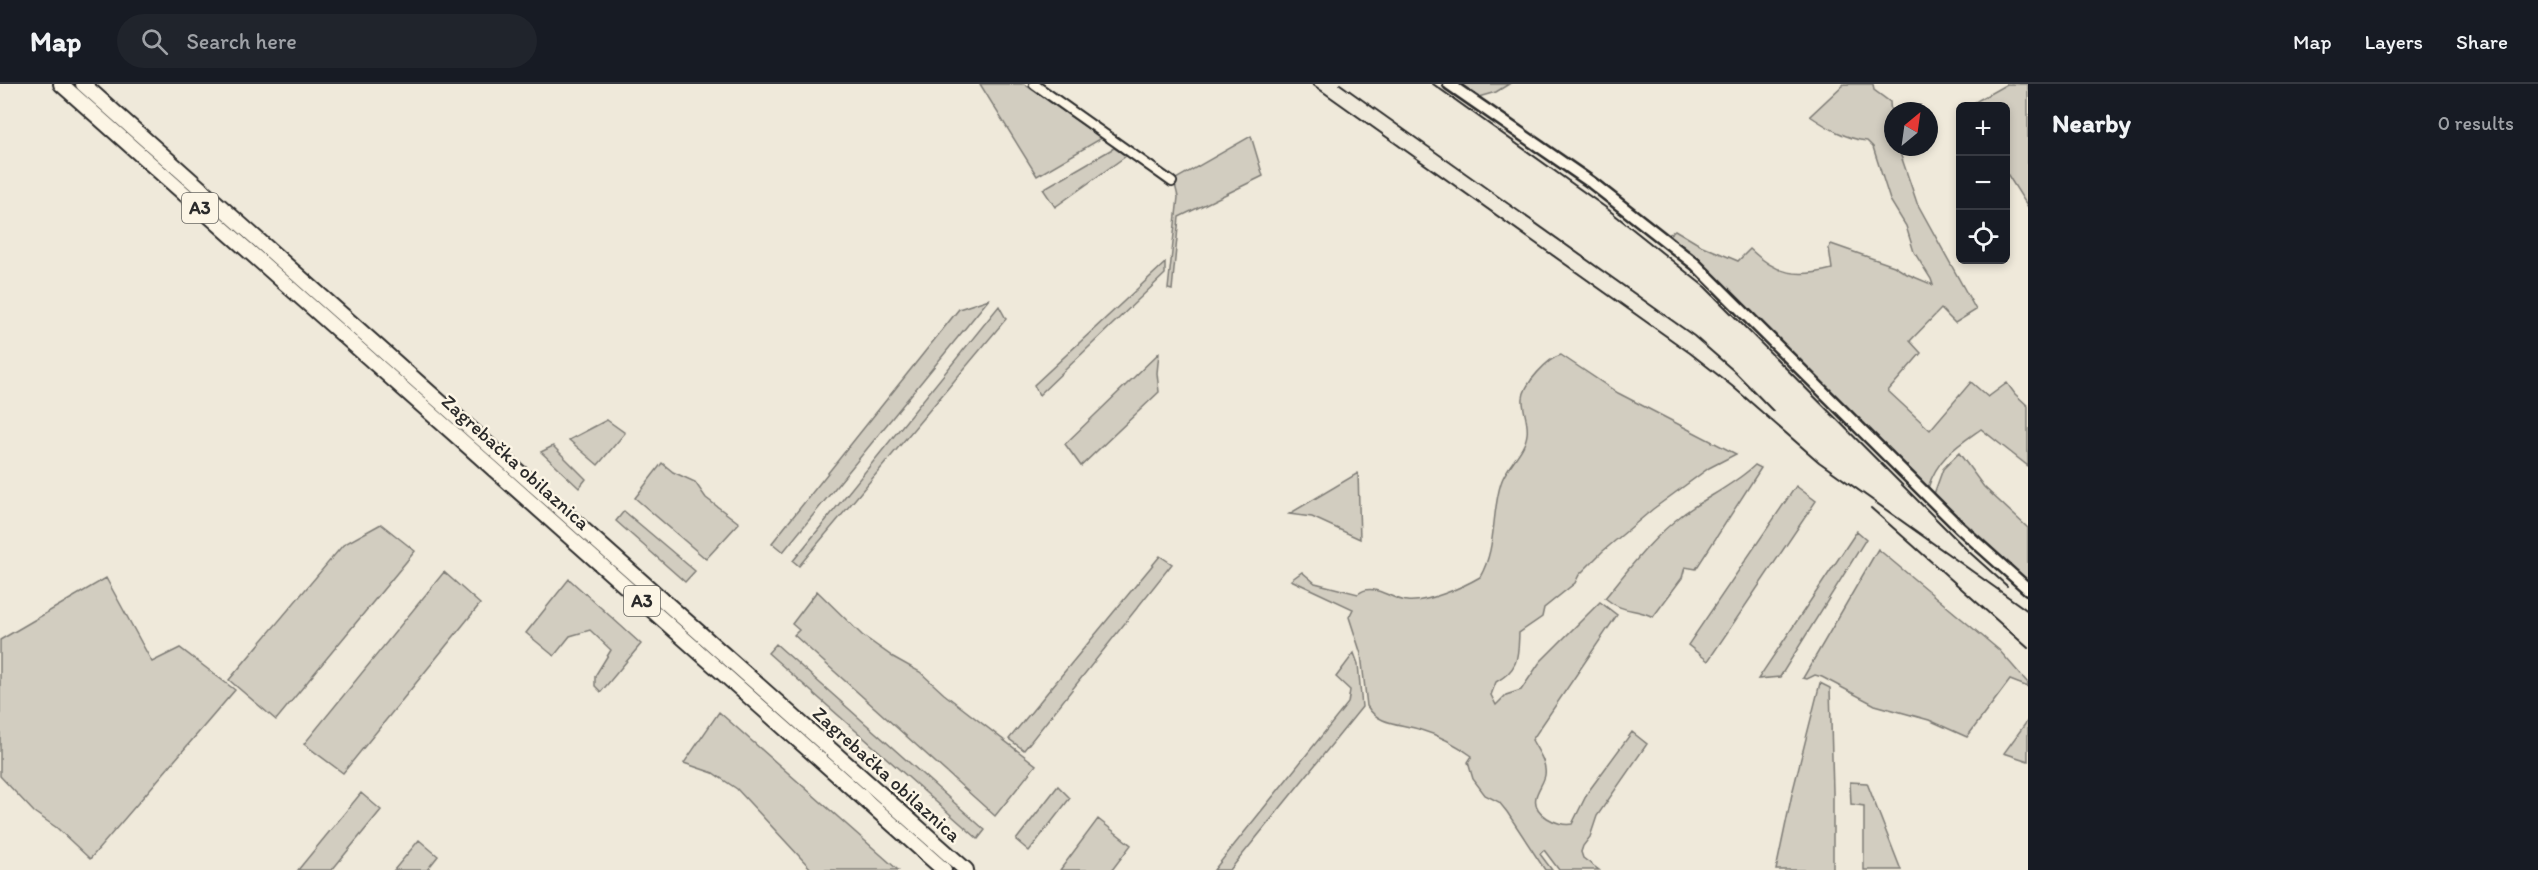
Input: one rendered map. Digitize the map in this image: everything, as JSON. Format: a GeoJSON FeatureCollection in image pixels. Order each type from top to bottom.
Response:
{"type":"FeatureCollection","features":[{"type":"Feature","properties":{"kind":"highway","name":"Zagrebačka obilaznica"},"geometry":{"type":"LineString","coordinates":[[61,84],[944,870]]}},
{"type":"Feature","properties":{"kind":"highway","name":"Zagrebačka obilaznica"},"geometry":{"type":"LineString","coordinates":[[83,84],[966,870]]}},
{"type":"Feature","properties":{"kind":"main road"},"geometry":{"type":"LineString","coordinates":[[1449,84],[1592,183],[1695,264],[1960,528],[2028,590]]}},
{"type":"Feature","properties":{"kind":"street"},"geometry":{"type":"LineString","coordinates":[[1034,84],[1172,182]]}},
{"type":"Feature","properties":{"kind":"shaded area"},"geometry":{"type":"Polygon","coordinates":[[[980,84],[1024,84],[1102,138],[1037,176],[980,84]]]}},
{"type":"Feature","properties":{"kind":"shaded area"},"geometry":{"type":"Polygon","coordinates":[[[1455,84],[1509,84],[1496,92],[1475,98],[1455,84]]]}},
{"type":"Feature","properties":{"kind":"shaded area"},"geometry":{"type":"Polygon","coordinates":[[[1844,84],[1873,84],[1874,90],[1890,102],[1884,102],[1884,156],[1901,156],[1917,203],[1976,310],[1955,323],[1941,309],[1910,341],[1921,353],[1888,391],[1930,430],[1971,382],[1988,397],[2007,383],[2028,406],[2028,466],[1981,429],[1956,447],[1942,461],[1928,488],[1726,286],[1669,235],[1675,230],[1700,245],[1738,261],[1750,249],[1779,269],[1798,273],[1832,269],[1829,248],[1831,244],[1894,266],[1933,285],[1914,252],[1906,226],[1890,200],[1873,147],[1867,141],[1830,129],[1810,116],[1844,84]]]}},
{"type":"Feature","properties":{"kind":"shaded area"},"geometry":{"type":"Polygon","coordinates":[[[2007,84],[2028,84],[2028,207],[2010,178],[2010,102],[1975,102],[2007,84]]]}},
{"type":"Feature","properties":{"kind":"shaded area"},"geometry":{"type":"Polygon","coordinates":[[[1251,136],[1263,176],[1179,217],[1172,290],[1168,289],[1178,197],[1174,180],[1251,136]]]}},
{"type":"Feature","properties":{"kind":"shaded area"},"geometry":{"type":"Polygon","coordinates":[[[1114,148],[1126,156],[1055,207],[1043,189],[1114,148]]]}},
{"type":"Feature","properties":{"kind":"shaded area"},"geometry":{"type":"Polygon","coordinates":[[[1165,263],[1165,274],[1039,395],[1034,385],[1165,263]]]}},
{"type":"Feature","properties":{"kind":"shaded area"},"geometry":{"type":"Polygon","coordinates":[[[989,299],[783,552],[772,543],[959,309],[989,299]]]}},
{"type":"Feature","properties":{"kind":"shaded area"},"geometry":{"type":"Polygon","coordinates":[[[999,306],[1006,319],[799,566],[793,561],[999,306]]]}},
{"type":"Feature","properties":{"kind":"shaded area"},"geometry":{"type":"Polygon","coordinates":[[[1159,353],[1157,373],[1159,392],[1081,466],[1065,444],[1159,353]]]}},
{"type":"Feature","properties":{"kind":"shaded area"},"geometry":{"type":"Polygon","coordinates":[[[1561,355],[1618,393],[1736,454],[1709,468],[1653,509],[1603,551],[1579,575],[1575,583],[1544,608],[1542,617],[1519,633],[1516,662],[1504,677],[1496,682],[1491,695],[1496,705],[1506,695],[1521,690],[1540,662],[1600,602],[1617,615],[1532,740],[1545,766],[1544,778],[1536,797],[1538,809],[1547,818],[1566,824],[1572,824],[1588,792],[1632,732],[1647,744],[1597,816],[1590,837],[1583,846],[1581,852],[1583,858],[1599,870],[1559,870],[1544,850],[1540,854],[1552,870],[1545,870],[1507,812],[1499,802],[1485,795],[1473,779],[1468,762],[1472,756],[1434,735],[1384,721],[1372,712],[1367,706],[1361,654],[1349,617],[1353,609],[1291,580],[1302,572],[1315,583],[1358,594],[1370,589],[1376,590],[1401,600],[1415,601],[1445,594],[1480,577],[1489,554],[1503,477],[1526,441],[1524,392],[1544,366],[1561,355]]]}},
{"type":"Feature","properties":{"kind":"shaded area"},"geometry":{"type":"Polygon","coordinates":[[[607,420],[625,433],[598,465],[569,440],[607,420]]]}},
{"type":"Feature","properties":{"kind":"shaded area"},"geometry":{"type":"Polygon","coordinates":[[[553,446],[586,479],[579,488],[541,452],[553,446]]]}},
{"type":"Feature","properties":{"kind":"shaded area"},"geometry":{"type":"Polygon","coordinates":[[[1959,453],[1984,487],[2028,528],[2028,581],[1934,494],[1943,469],[1959,453]]]}},
{"type":"Feature","properties":{"kind":"shaded area"},"geometry":{"type":"Polygon","coordinates":[[[662,463],[673,472],[695,482],[706,498],[739,523],[706,559],[635,498],[662,463]]]}},
{"type":"Feature","properties":{"kind":"shaded area"},"geometry":{"type":"Polygon","coordinates":[[[1755,465],[1761,468],[1696,569],[1685,567],[1682,578],[1653,617],[1618,606],[1605,598],[1641,554],[1671,524],[1755,465]]]}},
{"type":"Feature","properties":{"kind":"shaded area"},"geometry":{"type":"Polygon","coordinates":[[[1358,473],[1360,539],[1312,517],[1289,514],[1358,473]]]}},
{"type":"Feature","properties":{"kind":"shaded area"},"geometry":{"type":"Polygon","coordinates":[[[1796,486],[1816,501],[1708,661],[1688,645],[1796,486]]]}},
{"type":"Feature","properties":{"kind":"shaded area"},"geometry":{"type":"Polygon","coordinates":[[[624,511],[695,571],[685,582],[616,521],[624,511]]]}},
{"type":"Feature","properties":{"kind":"shaded area"},"geometry":{"type":"Polygon","coordinates":[[[381,524],[415,551],[276,720],[229,680],[343,545],[381,524]]]}},
{"type":"Feature","properties":{"kind":"shaded area"},"geometry":{"type":"Polygon","coordinates":[[[1857,531],[1866,539],[1780,677],[1758,679],[1857,531]]]}},
{"type":"Feature","properties":{"kind":"shaded area"},"geometry":{"type":"Polygon","coordinates":[[[1878,549],[1999,650],[2028,683],[2028,687],[2010,680],[1967,737],[1929,720],[1875,705],[1822,677],[1815,675],[1807,679],[1803,678],[1878,549]]]}},
{"type":"Feature","properties":{"kind":"shaded area"},"geometry":{"type":"Polygon","coordinates":[[[1160,556],[1172,564],[1024,750],[1009,739],[1160,556]]]}},
{"type":"Feature","properties":{"kind":"shaded area"},"geometry":{"type":"Polygon","coordinates":[[[444,572],[480,604],[343,773],[304,744],[444,572]]]}},
{"type":"Feature","properties":{"kind":"shaded area"},"geometry":{"type":"Polygon","coordinates":[[[106,578],[152,662],[180,648],[235,690],[90,859],[57,828],[34,812],[0,776],[0,640],[106,578]]]}},
{"type":"Feature","properties":{"kind":"shaded area"},"geometry":{"type":"Polygon","coordinates":[[[569,579],[641,644],[601,692],[595,686],[595,676],[611,650],[590,630],[570,636],[554,656],[526,633],[569,579]]]}},
{"type":"Feature","properties":{"kind":"shaded area"},"geometry":{"type":"Polygon","coordinates":[[[817,591],[862,635],[893,657],[920,672],[944,694],[1036,765],[995,816],[794,635],[799,630],[792,624],[817,591]]]}},
{"type":"Feature","properties":{"kind":"shaded area"},"geometry":{"type":"Polygon","coordinates":[[[776,644],[985,830],[978,839],[768,653],[776,644]]]}},
{"type":"Feature","properties":{"kind":"shaded area"},"geometry":{"type":"Polygon","coordinates":[[[1354,653],[1358,664],[1362,707],[1230,870],[1214,870],[1348,703],[1350,690],[1336,677],[1354,653]]]}},
{"type":"Feature","properties":{"kind":"shaded area"},"geometry":{"type":"Polygon","coordinates":[[[1820,683],[1830,688],[1833,870],[1776,870],[1792,794],[1820,683]]]}},
{"type":"Feature","properties":{"kind":"shaded area"},"geometry":{"type":"Polygon","coordinates":[[[719,712],[898,870],[812,870],[737,789],[713,773],[684,763],[719,712]]]}},
{"type":"Feature","properties":{"kind":"shaded area"},"geometry":{"type":"Polygon","coordinates":[[[2028,720],[2028,761],[2004,753],[2028,720]]]}},
{"type":"Feature","properties":{"kind":"shaded area"},"geometry":{"type":"Polygon","coordinates":[[[1850,782],[1867,783],[1901,870],[1864,870],[1864,806],[1851,804],[1850,782]]]}},
{"type":"Feature","properties":{"kind":"shaded area"},"geometry":{"type":"Polygon","coordinates":[[[1058,786],[1070,798],[1029,851],[1016,840],[1058,786]]]}},
{"type":"Feature","properties":{"kind":"shaded area"},"geometry":{"type":"Polygon","coordinates":[[[361,793],[381,810],[332,870],[298,870],[361,793]]]}},
{"type":"Feature","properties":{"kind":"shaded area"},"geometry":{"type":"Polygon","coordinates":[[[1098,819],[1131,845],[1112,870],[1060,870],[1098,819]]]}},
{"type":"Feature","properties":{"kind":"shaded area"},"geometry":{"type":"Polygon","coordinates":[[[419,840],[438,856],[427,870],[394,870],[419,840]]]}},
{"type":"Feature","properties":{"kind":"railway"},"geometry":{"type":"LineString","coordinates":[[1312,84],[1690,353],[1732,386],[1819,462],[2028,611]]}},
{"type":"Feature","properties":{"kind":"railway"},"geometry":{"type":"LineString","coordinates":[[1340,84],[1694,336],[1734,371],[1773,411]]}},
{"type":"Feature","properties":{"kind":"railway"},"geometry":{"type":"LineString","coordinates":[[1433,84],[1605,207],[1705,287],[1968,551],[2007,586]]}},
{"type":"Feature","properties":{"kind":"railway"},"geometry":{"type":"LineString","coordinates":[[1871,508],[2028,648]]}}]}
